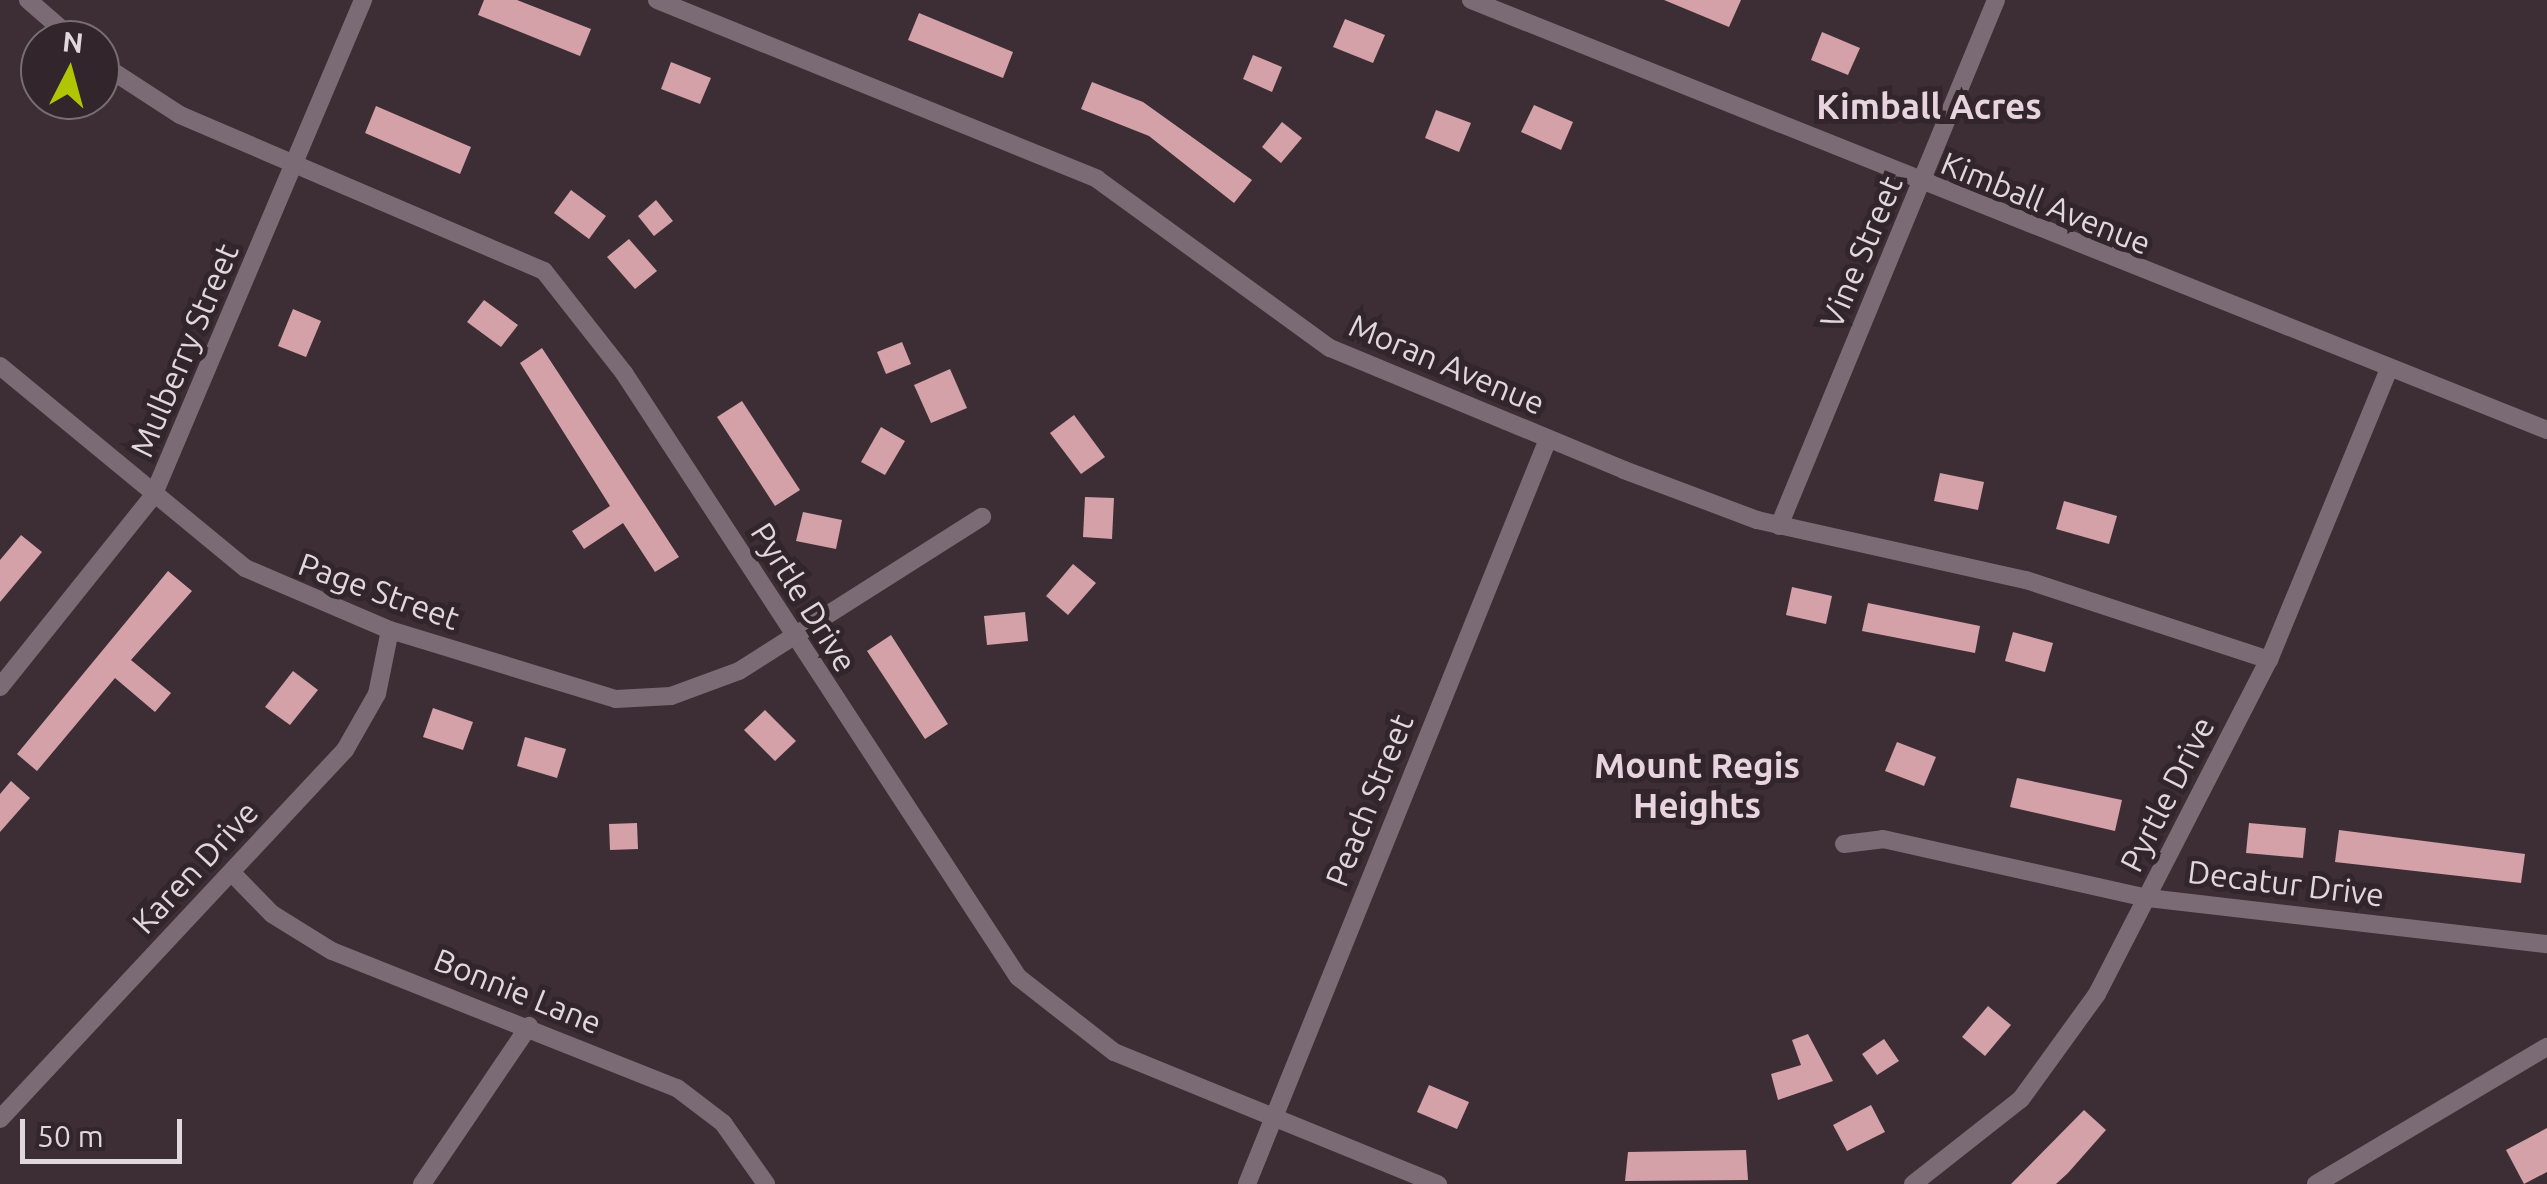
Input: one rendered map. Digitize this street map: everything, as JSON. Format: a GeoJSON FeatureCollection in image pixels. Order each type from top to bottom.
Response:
{"type":"FeatureCollection","features":[{"type":"Feature","properties":{"kind":"street"},"geometry":{"type":"LineString","coordinates":[[28,0],[51,20]]}},
{"type":"Feature","properties":{"kind":"street","name":"Mulberry Street"},"geometry":{"type":"LineString","coordinates":[[0,687],[153,496],[363,0]]}},
{"type":"Feature","properties":{"kind":"street","name":"Moran Avenue"},"geometry":{"type":"LineString","coordinates":[[657,0],[1097,179],[1168,223],[1299,330],[1548,438],[1779,526],[2026,580],[2269,660]]}},
{"type":"Feature","properties":{"kind":"street","name":"Kimball Avenue"},"geometry":{"type":"LineString","coordinates":[[1471,0],[1922,185],[2388,371],[2547,430]]}},
{"type":"Feature","properties":{"kind":"street","name":"Vine Street"},"geometry":{"type":"LineString","coordinates":[[1779,526],[1996,0]]}},
{"type":"Feature","properties":{"kind":"street","name":"Pyrtle Drive"},"geometry":{"type":"LineString","coordinates":[[120,76],[180,116],[295,168],[518,255],[566,291],[1018,978],[1114,1052],[1438,1184]]}},
{"type":"Feature","properties":{"kind":"street","name":"Page Street"},"geometry":{"type":"LineString","coordinates":[[0,366],[245,568],[390,630],[592,695],[640,700],[706,686],[982,517]]}},
{"type":"Feature","properties":{"kind":"street","name":"Pyrtle Drive"},"geometry":{"type":"LineString","coordinates":[[1913,1184],[2021,1099],[2097,994],[2269,660],[2388,371]]}},
{"type":"Feature","properties":{"kind":"street","name":"Peach Street"},"geometry":{"type":"LineString","coordinates":[[1247,1184],[1548,438]]}},
{"type":"Feature","properties":{"kind":"street","name":"Karen Drive"},"geometry":{"type":"LineString","coordinates":[[0,1119],[232,873],[363,723],[390,630]]}},
{"type":"Feature","properties":{"kind":"street","name":"Decatur Drive"},"geometry":{"type":"LineString","coordinates":[[1844,844],[1883,839],[2148,898],[2547,944]]}},
{"type":"Feature","properties":{"kind":"street","name":"Bonnie Lane"},"geometry":{"type":"LineString","coordinates":[[232,873],[301,936],[529,1026],[701,1104],[766,1184]]}},
{"type":"Feature","properties":{"kind":"street"},"geometry":{"type":"LineString","coordinates":[[422,1184],[529,1026]]}},
{"type":"Feature","properties":{"kind":"street"},"geometry":{"type":"LineString","coordinates":[[2316,1184],[2547,1047]]}},
{"type":"Feature","properties":{"kind":"building"},"geometry":{"type":"Polygon","coordinates":[[[484,0],[517,0],[591,29],[580,56],[478,15],[484,0]]]}},
{"type":"Feature","properties":{"kind":"building"},"geometry":{"type":"Polygon","coordinates":[[[1664,0],[1741,0],[1729,27],[1664,0]]]}},
{"type":"Feature","properties":{"kind":"building"},"geometry":{"type":"Polygon","coordinates":[[[919,13],[1013,52],[1003,78],[908,40],[919,13]]]}},
{"type":"Feature","properties":{"kind":"building"},"geometry":{"type":"Polygon","coordinates":[[[1345,19],[1385,35],[1373,63],[1333,47],[1345,19]]]}},
{"type":"Feature","properties":{"kind":"building"},"geometry":{"type":"Polygon","coordinates":[[[1822,32],[1860,48],[1848,75],[1811,60],[1822,32]]]}},
{"type":"Feature","properties":{"kind":"building"},"geometry":{"type":"Polygon","coordinates":[[[1253,55],[1282,67],[1272,92],[1243,79],[1253,55]]]}},
{"type":"Feature","properties":{"kind":"building"},"geometry":{"type":"Polygon","coordinates":[[[671,62],[711,78],[700,104],[661,89],[671,62]]]}},
{"type":"Feature","properties":{"kind":"building"},"geometry":{"type":"Polygon","coordinates":[[[1092,82],[1143,102],[1252,180],[1234,203],[1149,136],[1081,109],[1092,82]]]}},
{"type":"Feature","properties":{"kind":"building"},"geometry":{"type":"Polygon","coordinates":[[[1534,105],[1573,122],[1561,150],[1521,132],[1534,105]]]}},
{"type":"Feature","properties":{"kind":"building"},"geometry":{"type":"Polygon","coordinates":[[[376,106],[471,147],[460,174],[365,133],[376,106]]]}},
{"type":"Feature","properties":{"kind":"building"},"geometry":{"type":"Polygon","coordinates":[[[1436,110],[1471,123],[1459,152],[1425,138],[1436,110]]]}},
{"type":"Feature","properties":{"kind":"building"},"geometry":{"type":"Polygon","coordinates":[[[1282,122],[1302,138],[1281,163],[1262,147],[1282,122]]]}},
{"type":"Feature","properties":{"kind":"building"},"geometry":{"type":"Polygon","coordinates":[[[571,190],[606,216],[589,239],[554,213],[571,190]]]}},
{"type":"Feature","properties":{"kind":"building"},"geometry":{"type":"Polygon","coordinates":[[[656,200],[673,221],[654,236],[638,216],[656,200]]]}},
{"type":"Feature","properties":{"kind":"building"},"geometry":{"type":"Polygon","coordinates":[[[629,239],[657,271],[635,289],[607,257],[629,239]]]}},
{"type":"Feature","properties":{"kind":"building"},"geometry":{"type":"Polygon","coordinates":[[[484,300],[518,325],[501,347],[467,322],[484,300]]]}},
{"type":"Feature","properties":{"kind":"building"},"geometry":{"type":"Polygon","coordinates":[[[293,309],[321,321],[306,357],[278,346],[293,309]]]}},
{"type":"Feature","properties":{"kind":"building"},"geometry":{"type":"Polygon","coordinates":[[[902,342],[911,364],[886,374],[877,352],[902,342]]]}},
{"type":"Feature","properties":{"kind":"building"},"geometry":{"type":"Polygon","coordinates":[[[542,348],[679,557],[655,572],[623,523],[584,549],[572,531],[610,506],[520,363],[542,348]]]}},
{"type":"Feature","properties":{"kind":"building"},"geometry":{"type":"Polygon","coordinates":[[[950,369],[967,408],[931,423],[914,385],[950,369]]]}},
{"type":"Feature","properties":{"kind":"building"},"geometry":{"type":"Polygon","coordinates":[[[742,401],[800,490],[775,506],[717,417],[742,401]]]}},
{"type":"Feature","properties":{"kind":"building"},"geometry":{"type":"Polygon","coordinates":[[[1074,415],[1105,457],[1081,474],[1050,433],[1074,415]]]}},
{"type":"Feature","properties":{"kind":"building"},"geometry":{"type":"Polygon","coordinates":[[[881,427],[905,441],[885,475],[861,462],[881,427]]]}},
{"type":"Feature","properties":{"kind":"building"},"geometry":{"type":"Polygon","coordinates":[[[1940,473],[1984,482],[1978,510],[1934,501],[1940,473]]]}},
{"type":"Feature","properties":{"kind":"building"},"geometry":{"type":"Polygon","coordinates":[[[1085,497],[1114,498],[1112,539],[1083,537],[1085,497]]]}},
{"type":"Feature","properties":{"kind":"building"},"geometry":{"type":"Polygon","coordinates":[[[2064,501],[2117,516],[2109,544],[2056,529],[2064,501]]]}},
{"type":"Feature","properties":{"kind":"building"},"geometry":{"type":"Polygon","coordinates":[[[803,512],[842,520],[836,549],[796,541],[803,512]]]}},
{"type":"Feature","properties":{"kind":"building"},"geometry":{"type":"Polygon","coordinates":[[[21,535],[42,552],[0,602],[0,560],[21,535]]]}},
{"type":"Feature","properties":{"kind":"building"},"geometry":{"type":"Polygon","coordinates":[[[1073,564],[1096,583],[1068,615],[1046,596],[1073,564]]]}},
{"type":"Feature","properties":{"kind":"building"},"geometry":{"type":"Polygon","coordinates":[[[168,571],[192,591],[131,660],[171,693],[155,712],[115,678],[37,771],[17,754],[168,571]]]}},
{"type":"Feature","properties":{"kind":"building"},"geometry":{"type":"Polygon","coordinates":[[[1792,587],[1832,596],[1826,624],[1786,615],[1792,587]]]}},
{"type":"Feature","properties":{"kind":"building"},"geometry":{"type":"Polygon","coordinates":[[[1868,603],[1980,626],[1975,653],[1862,631],[1868,603]]]}},
{"type":"Feature","properties":{"kind":"building"},"geometry":{"type":"Polygon","coordinates":[[[1025,612],[1028,641],[987,645],[984,616],[1025,612]]]}},
{"type":"Feature","properties":{"kind":"building"},"geometry":{"type":"Polygon","coordinates":[[[2013,632],[2053,643],[2045,672],[2005,661],[2013,632]]]}},
{"type":"Feature","properties":{"kind":"building"},"geometry":{"type":"Polygon","coordinates":[[[891,635],[948,724],[925,739],[867,651],[891,635]]]}},
{"type":"Feature","properties":{"kind":"building"},"geometry":{"type":"Polygon","coordinates":[[[293,671],[318,690],[290,725],[265,707],[293,671]]]}},
{"type":"Feature","properties":{"kind":"building"},"geometry":{"type":"Polygon","coordinates":[[[433,708],[473,722],[463,750],[423,737],[433,708]]]}},
{"type":"Feature","properties":{"kind":"building"},"geometry":{"type":"Polygon","coordinates":[[[765,710],[796,741],[775,761],[744,730],[765,710]]]}},
{"type":"Feature","properties":{"kind":"building"},"geometry":{"type":"Polygon","coordinates":[[[525,737],[566,749],[557,778],[517,766],[525,737]]]}},
{"type":"Feature","properties":{"kind":"building"},"geometry":{"type":"Polygon","coordinates":[[[1897,742],[1936,757],[1924,786],[1885,771],[1897,742]]]}},
{"type":"Feature","properties":{"kind":"building"},"geometry":{"type":"Polygon","coordinates":[[[2017,778],[2122,800],[2115,831],[2010,807],[2017,778]]]}},
{"type":"Feature","properties":{"kind":"building"},"geometry":{"type":"Polygon","coordinates":[[[11,781],[30,798],[0,832],[0,794],[11,781]]]}},
{"type":"Feature","properties":{"kind":"building"},"geometry":{"type":"Polygon","coordinates":[[[637,823],[638,849],[610,850],[609,824],[637,823]]]}},
{"type":"Feature","properties":{"kind":"building"},"geometry":{"type":"Polygon","coordinates":[[[2249,823],[2306,828],[2303,858],[2246,853],[2249,823]]]}},
{"type":"Feature","properties":{"kind":"building"},"geometry":{"type":"Polygon","coordinates":[[[2339,830],[2525,854],[2521,883],[2335,862],[2339,830]]]}},
{"type":"Feature","properties":{"kind":"building"},"geometry":{"type":"Polygon","coordinates":[[[1988,1006],[2011,1025],[1985,1056],[1962,1037],[1988,1006]]]}},
{"type":"Feature","properties":{"kind":"building"},"geometry":{"type":"Polygon","coordinates":[[[1808,1034],[1833,1081],[1778,1100],[1771,1074],[1801,1065],[1792,1040],[1808,1034]]]}},
{"type":"Feature","properties":{"kind":"building"},"geometry":{"type":"Polygon","coordinates":[[[1884,1039],[1899,1061],[1877,1075],[1862,1054],[1884,1039]]]}},
{"type":"Feature","properties":{"kind":"building"},"geometry":{"type":"Polygon","coordinates":[[[1429,1085],[1469,1102],[1457,1129],[1417,1112],[1429,1085]]]}},
{"type":"Feature","properties":{"kind":"building"},"geometry":{"type":"Polygon","coordinates":[[[1871,1105],[1885,1132],[1847,1151],[1833,1125],[1871,1105]]]}},
{"type":"Feature","properties":{"kind":"building"},"geometry":{"type":"Polygon","coordinates":[[[2084,1110],[2106,1130],[2068,1173],[2056,1184],[2011,1184],[2084,1110]]]}},
{"type":"Feature","properties":{"kind":"building"},"geometry":{"type":"Polygon","coordinates":[[[2547,1128],[2547,1172],[2524,1184],[2506,1150],[2547,1128]]]}},
{"type":"Feature","properties":{"kind":"building"},"geometry":{"type":"Polygon","coordinates":[[[1746,1150],[1748,1180],[1625,1181],[1628,1152],[1746,1150]]]}},
{"type":"Feature","properties":{"kind":"district","name":"Kimball Acres"},"geometry":{"type":"Point","coordinates":[1929,106]}},
{"type":"Feature","properties":{"kind":"district","name":"Mount Regis Heights"},"geometry":{"type":"Point","coordinates":[1697,785]}}]}
